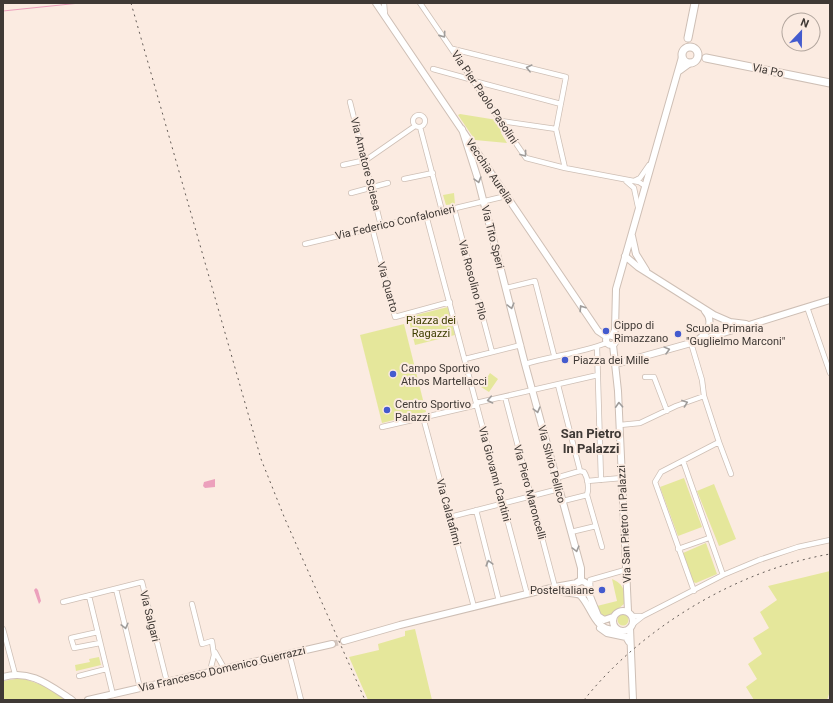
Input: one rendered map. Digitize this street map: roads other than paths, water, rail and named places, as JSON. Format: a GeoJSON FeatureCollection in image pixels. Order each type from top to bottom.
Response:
{"type":"FeatureCollection","features":[{"type":"Feature","properties":{"kind":"main road","name":"Vecchia Aurelia"},"geometry":{"type":"LineString","coordinates":[[376,3],[598,331],[608,339],[609,345],[613,345],[616,364]]}},
{"type":"Feature","properties":{"kind":"main road"},"geometry":{"type":"LineString","coordinates":[[608,339],[614,330],[614,298],[625,255],[685,49],[695,3]]}},
{"type":"Feature","properties":{"kind":"main road"},"geometry":{"type":"LineString","coordinates":[[677,74],[680,69],[693,62],[698,56],[688,38]]}},
{"type":"Feature","properties":{"kind":"main road"},"geometry":{"type":"LineString","coordinates":[[685,49],[695,49]]}},
{"type":"Feature","properties":{"kind":"main road","name":"Via Po"},"geometry":{"type":"LineString","coordinates":[[695,49],[706,58],[830,83]]}},
{"type":"Feature","properties":{"kind":"main road"},"geometry":{"type":"LineString","coordinates":[[682,58],[685,61],[693,62]]}},
{"type":"Feature","properties":{"kind":"main road","name":"Via Po"},"geometry":{"type":"LineString","coordinates":[[693,62],[706,58]]}},
{"type":"Feature","properties":{"kind":"main road","name":"Via Tito Speri"},"geometry":{"type":"LineString","coordinates":[[462,129],[484,201],[521,345]]}},
{"type":"Feature","properties":{"kind":"main road"},"geometry":{"type":"LineString","coordinates":[[473,164],[476,158],[483,159]]}},
{"type":"Feature","properties":{"kind":"main road"},"geometry":{"type":"LineString","coordinates":[[632,231],[633,244],[639,260],[647,271]]}},
{"type":"Feature","properties":{"kind":"main road"},"geometry":{"type":"LineString","coordinates":[[625,255],[639,260]]}},
{"type":"Feature","properties":{"kind":"main road"},"geometry":{"type":"LineString","coordinates":[[625,255],[638,266],[702,308],[730,322],[749,324]]}},
{"type":"Feature","properties":{"kind":"main road"},"geometry":{"type":"LineString","coordinates":[[616,364],[691,343],[830,300]]}},
{"type":"Feature","properties":{"kind":"main road"},"geometry":{"type":"LineString","coordinates":[[691,343],[700,338],[708,328],[710,318],[702,308]]}},
{"type":"Feature","properties":{"kind":"main road","name":"Via Silvio Pellico"},"geometry":{"type":"LineString","coordinates":[[521,345],[532,391],[581,568],[581,579],[578,583]]}},
{"type":"Feature","properties":{"kind":"main road","name":"Via San Pietro in Palazzi"},"geometry":{"type":"LineString","coordinates":[[616,364],[620,425],[625,570],[630,614]]}},
{"type":"Feature","properties":{"kind":"main road"},"geometry":{"type":"LineString","coordinates":[[578,583],[574,589],[588,604],[594,619],[604,632],[626,637],[630,644]]}},
{"type":"Feature","properties":{"kind":"main road"},"geometry":{"type":"LineString","coordinates":[[344,641],[400,625],[546,590],[555,586],[585,583],[600,618],[604,620],[613,617],[621,610],[630,614],[633,700]]}},
{"type":"Feature","properties":{"kind":"main road"},"geometry":{"type":"LineString","coordinates":[[546,590],[579,594],[586,593],[587,589]]}},
{"type":"Feature","properties":{"kind":"main road"},"geometry":{"type":"LineString","coordinates":[[613,617],[613,623],[617,629]]}},
{"type":"Feature","properties":{"kind":"main road"},"geometry":{"type":"LineString","coordinates":[[594,619],[603,627],[625,631],[631,626]]}},
{"type":"Feature","properties":{"kind":"main road","name":"Via Francesco Domenico Guerrazzi"},"geometry":{"type":"LineString","coordinates":[[88,700],[332,644]]}},
{"type":"Feature","properties":{"kind":"main road"},"geometry":{"type":"LineString","coordinates":[[3,677],[15,674],[42,681],[72,700]]}},
{"type":"Feature","properties":{"kind":"street"},"geometry":{"type":"LineString","coordinates":[[384,3],[385,15]]}},
{"type":"Feature","properties":{"kind":"street","name":"Via Pier Paolo Pasolini"},"geometry":{"type":"LineString","coordinates":[[420,3],[528,160],[632,183]]}},
{"type":"Feature","properties":{"kind":"street"},"geometry":{"type":"LineString","coordinates":[[453,49],[566,77],[556,129],[564,168]]}},
{"type":"Feature","properties":{"kind":"street"},"geometry":{"type":"LineString","coordinates":[[433,69],[561,104]]}},
{"type":"Feature","properties":{"kind":"street","name":"Via Amatore Sciesa"},"geometry":{"type":"LineString","coordinates":[[350,102],[366,160],[380,226]]}},
{"type":"Feature","properties":{"kind":"street"},"geometry":{"type":"LineString","coordinates":[[415,126],[413,119],[420,115],[424,120],[420,127],[442,211]]}},
{"type":"Feature","properties":{"kind":"street"},"geometry":{"type":"LineString","coordinates":[[501,121],[556,129]]}},
{"type":"Feature","properties":{"kind":"street"},"geometry":{"type":"LineString","coordinates":[[343,165],[366,160],[415,126],[420,127]]}},
{"type":"Feature","properties":{"kind":"street"},"geometry":{"type":"LineString","coordinates":[[632,183],[640,178],[651,162]]}},
{"type":"Feature","properties":{"kind":"street"},"geometry":{"type":"LineString","coordinates":[[404,179],[433,173]]}},
{"type":"Feature","properties":{"kind":"street"},"geometry":{"type":"LineString","coordinates":[[351,193],[388,183]]}},
{"type":"Feature","properties":{"kind":"street"},"geometry":{"type":"LineString","coordinates":[[632,183],[642,183],[645,186]]}},
{"type":"Feature","properties":{"kind":"street"},"geometry":{"type":"LineString","coordinates":[[632,183],[636,193],[638,209]]}},
{"type":"Feature","properties":{"kind":"street","name":"Via Federico Confalonieri"},"geometry":{"type":"LineString","coordinates":[[306,244],[506,196]]}},
{"type":"Feature","properties":{"kind":"street","name":"Via Rosolino Pilo"},"geometry":{"type":"LineString","coordinates":[[454,208],[492,352]]}},
{"type":"Feature","properties":{"kind":"street","name":"Via Giovanni Cantini"},"geometry":{"type":"LineString","coordinates":[[426,215],[527,594]]}},
{"type":"Feature","properties":{"kind":"street","name":"Via Quarto"},"geometry":{"type":"LineString","coordinates":[[372,227],[395,316],[450,302]]}},
{"type":"Feature","properties":{"kind":"street"},"geometry":{"type":"LineString","coordinates":[[506,288],[535,282],[554,355]]}},
{"type":"Feature","properties":{"kind":"street"},"geometry":{"type":"LineString","coordinates":[[807,307],[829,366],[830,373]]}},
{"type":"Feature","properties":{"kind":"street"},"geometry":{"type":"LineString","coordinates":[[525,364],[554,355],[597,347],[608,339]]}},
{"type":"Feature","properties":{"kind":"street"},"geometry":{"type":"LineString","coordinates":[[691,343],[702,380],[704,396],[731,474]]}},
{"type":"Feature","properties":{"kind":"street"},"geometry":{"type":"LineString","coordinates":[[465,359],[521,345]]}},
{"type":"Feature","properties":{"kind":"street"},"geometry":{"type":"LineString","coordinates":[[597,347],[601,480]]}},
{"type":"Feature","properties":{"kind":"street"},"geometry":{"type":"LineString","coordinates":[[382,427],[598,375]]}},
{"type":"Feature","properties":{"kind":"street"},"geometry":{"type":"LineString","coordinates":[[645,377],[654,377],[667,411]]}},
{"type":"Feature","properties":{"kind":"street"},"geometry":{"type":"LineString","coordinates":[[558,385],[580,471]]}},
{"type":"Feature","properties":{"kind":"street"},"geometry":{"type":"LineString","coordinates":[[620,425],[640,423],[704,396]]}},
{"type":"Feature","properties":{"kind":"street","name":"Via Piero Maroncelli"},"geometry":{"type":"LineString","coordinates":[[505,397],[555,586]]}},
{"type":"Feature","properties":{"kind":"street","name":"Via Calatafimi"},"geometry":{"type":"LineString","coordinates":[[423,417],[474,607]]}},
{"type":"Feature","properties":{"kind":"street"},"geometry":{"type":"LineString","coordinates":[[694,591],[655,482],[661,472],[719,442]]}},
{"type":"Feature","properties":{"kind":"street"},"geometry":{"type":"LineString","coordinates":[[683,461],[723,575]]}},
{"type":"Feature","properties":{"kind":"street"},"geometry":{"type":"LineString","coordinates":[[556,478],[580,471],[586,473],[587,495],[602,547]]}},
{"type":"Feature","properties":{"kind":"street"},"geometry":{"type":"LineString","coordinates":[[587,481],[622,478]]}},
{"type":"Feature","properties":{"kind":"street"},"geometry":{"type":"LineString","coordinates":[[450,517],[559,489]]}},
{"type":"Feature","properties":{"kind":"street"},"geometry":{"type":"LineString","coordinates":[[563,501],[587,495]]}},
{"type":"Feature","properties":{"kind":"street"},"geometry":{"type":"LineString","coordinates":[[476,510],[499,601]]}},
{"type":"Feature","properties":{"kind":"street"},"geometry":{"type":"LineString","coordinates":[[571,532],[596,526]]}},
{"type":"Feature","properties":{"kind":"street"},"geometry":{"type":"LineString","coordinates":[[678,549],[710,538]]}},
{"type":"Feature","properties":{"kind":"street"},"geometry":{"type":"LineString","coordinates":[[631,626],[643,616],[723,575],[798,547],[830,540]]}},
{"type":"Feature","properties":{"kind":"street"},"geometry":{"type":"LineString","coordinates":[[591,599],[590,580],[625,570]]}},
{"type":"Feature","properties":{"kind":"street","name":"Via Salgari"},"geometry":{"type":"LineString","coordinates":[[63,602],[142,582],[166,682]]}},
{"type":"Feature","properties":{"kind":"street"},"geometry":{"type":"LineString","coordinates":[[116,589],[140,688]]}},
{"type":"Feature","properties":{"kind":"street"},"geometry":{"type":"LineString","coordinates":[[89,596],[113,695]]}},
{"type":"Feature","properties":{"kind":"street"},"geometry":{"type":"LineString","coordinates":[[192,604],[202,644],[212,641],[214,651],[224,668]]}},
{"type":"Feature","properties":{"kind":"street"},"geometry":{"type":"LineString","coordinates":[[630,614],[643,616]]}},
{"type":"Feature","properties":{"kind":"street"},"geometry":{"type":"LineString","coordinates":[[3,629],[15,674]]}},
{"type":"Feature","properties":{"kind":"street"},"geometry":{"type":"LineString","coordinates":[[98,632],[71,638],[74,648],[100,643]]}},
{"type":"Feature","properties":{"kind":"street"},"geometry":{"type":"LineString","coordinates":[[210,671],[214,651]]}},
{"type":"Feature","properties":{"kind":"street"},"geometry":{"type":"LineString","coordinates":[[289,653],[301,700]]}},
{"type":"Feature","properties":{"kind":"street"},"geometry":{"type":"LineString","coordinates":[[80,676],[106,669]]}},
{"type":"Feature","properties":{"kind":"waterway"},"geometry":{"type":"LineString","coordinates":[[3,11],[80,3]]}},
{"type":"Feature","properties":{"kind":"tunnel"},"geometry":{"type":"LineString","coordinates":[[332,644],[344,641]]}},
{"type":"Feature","properties":{"kind":"railway"},"geometry":{"type":"LineString","coordinates":[[131,3],[261,459],[285,519],[365,700]]}},
{"type":"Feature","properties":{"kind":"railway"},"geometry":{"type":"LineString","coordinates":[[584,700],[607,673],[634,649],[663,626],[694,606],[727,588],[761,573],[795,562],[830,554]]}},
{"type":"Feature","properties":{"kind":"place","name":"Cippo di Rimazzano"},"geometry":{"type":"Point","coordinates":[606,331]}},
{"type":"Feature","properties":{"kind":"place","name":"Scuola Primaria \"Guglielmo Marconi\""},"geometry":{"type":"Point","coordinates":[678,334]}},
{"type":"Feature","properties":{"kind":"place","name":"Piazza dei Mille"},"geometry":{"type":"Point","coordinates":[565,360]}},
{"type":"Feature","properties":{"kind":"place","name":"Campo Sportivo Athos Martellacci"},"geometry":{"type":"Point","coordinates":[393,374]}},
{"type":"Feature","properties":{"kind":"place","name":"Centro Sportivo Palazzi"},"geometry":{"type":"Point","coordinates":[387,410]}},
{"type":"Feature","properties":{"kind":"place","name":"PosteItaliane"},"geometry":{"type":"Point","coordinates":[602,590]}},
{"type":"Feature","properties":{"kind":"district","name":"San Pietro In Palazzi"},"geometry":{"type":"Point","coordinates":[591,440]}},
{"type":"Feature","properties":{"kind":"park label","name":"Piazza dei Ragazzi"},"geometry":{"type":"Point","coordinates":[431,326]}}]}
